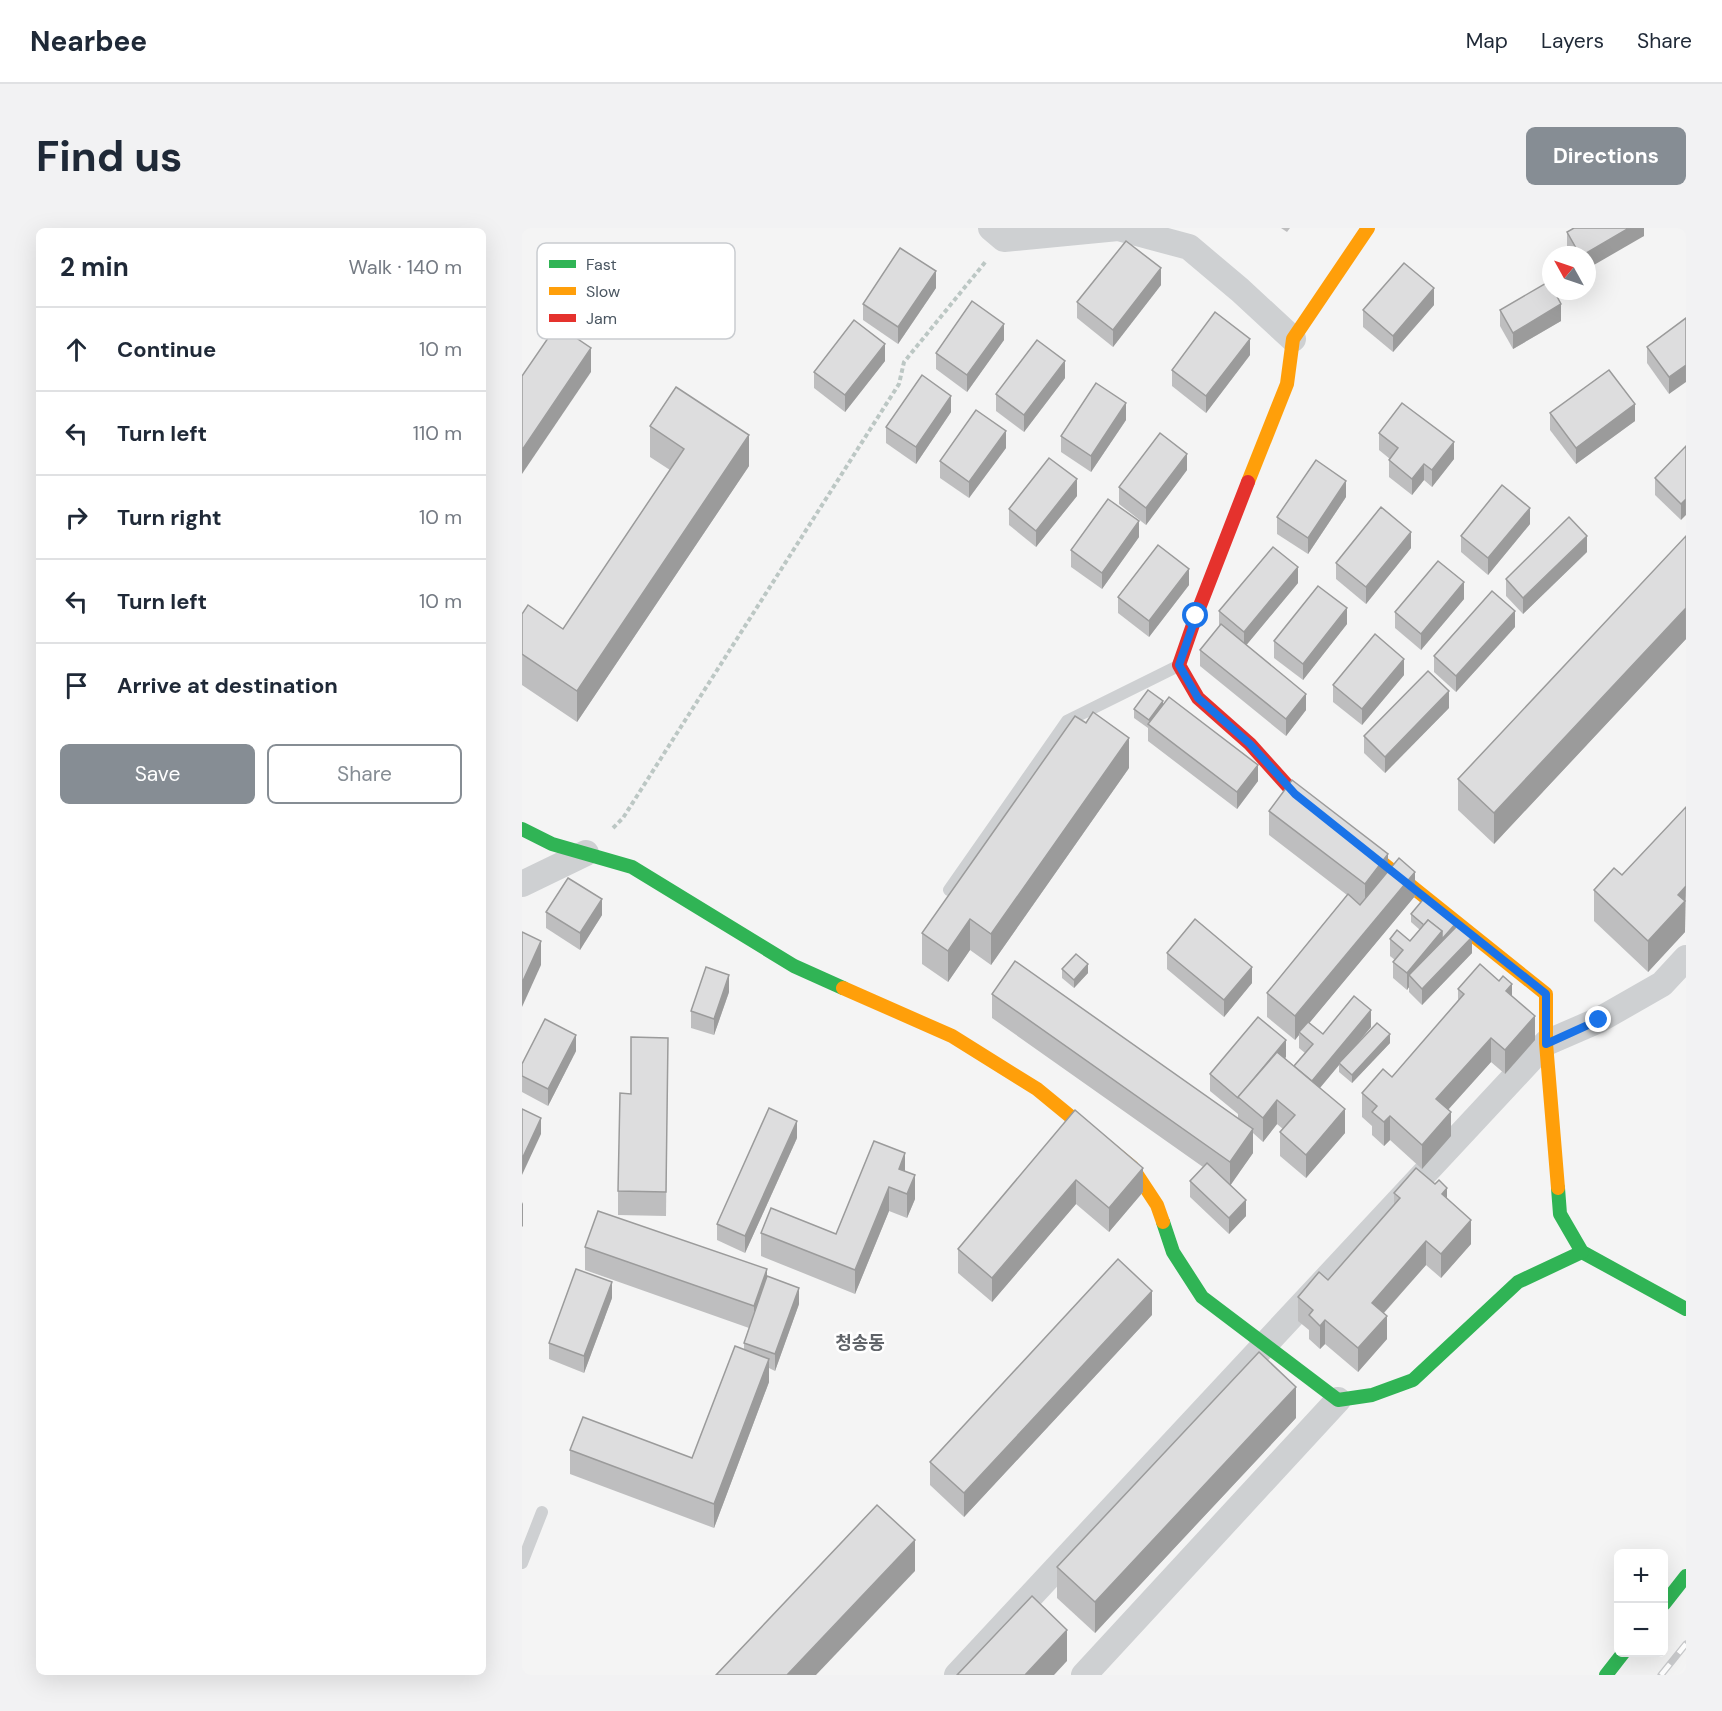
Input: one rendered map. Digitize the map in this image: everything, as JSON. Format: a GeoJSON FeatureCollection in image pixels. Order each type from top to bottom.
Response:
{"type":"FeatureCollection","features":[{"type":"Feature","properties":{"kind":"street"},"geometry":{"type":"LineString","coordinates":[[998,233],[1118,228],[1189,247],[1293,339]]}},
{"type":"Feature","properties":{"kind":"street"},"geometry":{"type":"LineString","coordinates":[[1332,824],[1295,794],[1250,744],[1198,698],[1179,665],[1287,384],[1293,339],[1368,228]]}},
{"type":"Feature","properties":{"kind":"street"},"geometry":{"type":"LineString","coordinates":[[522,829],[552,843],[632,867],[794,966],[952,1036],[1037,1089],[1132,1167],[1157,1205],[1173,1252],[1202,1297],[1266,1343],[1338,1400]]}},
{"type":"Feature","properties":{"kind":"street"},"geometry":{"type":"LineString","coordinates":[[522,884],[586,853]]}},
{"type":"Feature","properties":{"kind":"street"},"geometry":{"type":"LineString","coordinates":[[1369,853],[1546,994],[1546,1044],[1560,1214],[1582,1252],[1686,1309]]}},
{"type":"Feature","properties":{"kind":"street"},"geometry":{"type":"LineString","coordinates":[[957,1675],[1546,1044],[1599,1020],[1662,984],[1686,958]]}},
{"type":"Feature","properties":{"kind":"street"},"geometry":{"type":"LineString","coordinates":[[1084,1675],[1338,1400],[1372,1395],[1413,1380],[1518,1282],[1582,1252]]}},
{"type":"Feature","properties":{"kind":"street"},"geometry":{"type":"LineString","coordinates":[[1665,1603],[1686,1576]]}},
{"type":"Feature","properties":{"kind":"street"},"geometry":{"type":"LineString","coordinates":[[1606,1675],[1621,1657]]}},
{"type":"Feature","properties":{"kind":"lane"},"geometry":{"type":"LineString","coordinates":[[948,890],[1067,721],[1179,665]]}},
{"type":"Feature","properties":{"kind":"lane"},"geometry":{"type":"LineString","coordinates":[[522,1563],[542,1512]]}},
{"type":"Feature","properties":{"kind":"path"},"geometry":{"type":"LineString","coordinates":[[586,853],[623,818],[899,384],[903,362],[998,233]]}},
{"type":"Feature","properties":{"kind":"building"},"geometry":{"type":"Polygon","coordinates":[[[1574,228],[1629,228],[1596,247],[1575,246],[1567,232],[1574,228]]]}},
{"type":"Feature","properties":{"kind":"building"},"geometry":{"type":"Polygon","coordinates":[[[1126,241],[1161,268],[1113,330],[1077,302],[1126,241]]]}},
{"type":"Feature","properties":{"kind":"building"},"geometry":{"type":"Polygon","coordinates":[[[900,248],[936,271],[898,327],[863,304],[900,248]]]}},
{"type":"Feature","properties":{"kind":"building"},"geometry":{"type":"Polygon","coordinates":[[[1404,263],[1434,288],[1393,336],[1363,310],[1404,263]]]}},
{"type":"Feature","properties":{"kind":"building"},"geometry":{"type":"Polygon","coordinates":[[[1542,286],[1542,300],[1559,300],[1561,304],[1513,333],[1500,310],[1542,286]]]}},
{"type":"Feature","properties":{"kind":"building"},"geometry":{"type":"Polygon","coordinates":[[[972,301],[1004,324],[967,375],[936,353],[972,301]]]}},
{"type":"Feature","properties":{"kind":"building"},"geometry":{"type":"Polygon","coordinates":[[[1215,312],[1250,339],[1206,396],[1172,370],[1215,312]]]}},
{"type":"Feature","properties":{"kind":"building"},"geometry":{"type":"Polygon","coordinates":[[[1686,318],[1686,365],[1669,377],[1647,347],[1686,318]]]}},
{"type":"Feature","properties":{"kind":"building"},"geometry":{"type":"Polygon","coordinates":[[[854,320],[885,344],[845,395],[814,372],[854,320]]]}},
{"type":"Feature","properties":{"kind":"building"},"geometry":{"type":"Polygon","coordinates":[[[547,339],[578,339],[591,348],[522,450],[522,376],[547,339]]]}},
{"type":"Feature","properties":{"kind":"building"},"geometry":{"type":"Polygon","coordinates":[[[1037,340],[1065,361],[1024,415],[996,394],[1037,340]]]}},
{"type":"Feature","properties":{"kind":"building"},"geometry":{"type":"Polygon","coordinates":[[[1609,370],[1635,404],[1576,448],[1550,413],[1609,370]]]}},
{"type":"Feature","properties":{"kind":"building"},"geometry":{"type":"Polygon","coordinates":[[[922,375],[951,396],[916,447],[886,427],[922,375]]]}},
{"type":"Feature","properties":{"kind":"building"},"geometry":{"type":"Polygon","coordinates":[[[1096,383],[1126,403],[1091,456],[1061,436],[1096,383]]]}},
{"type":"Feature","properties":{"kind":"building"},"geometry":{"type":"Polygon","coordinates":[[[676,387],[749,435],[577,691],[522,654],[522,614],[528,605],[563,629],[684,449],[650,426],[676,387]]]}},
{"type":"Feature","properties":{"kind":"building"},"geometry":{"type":"Polygon","coordinates":[[[1402,403],[1454,442],[1432,470],[1424,464],[1412,479],[1389,460],[1398,448],[1379,433],[1402,403]]]}},
{"type":"Feature","properties":{"kind":"building"},"geometry":{"type":"Polygon","coordinates":[[[976,410],[1006,431],[969,482],[940,461],[976,410]]]}},
{"type":"Feature","properties":{"kind":"building"},"geometry":{"type":"Polygon","coordinates":[[[1160,433],[1187,454],[1146,508],[1119,487],[1160,433]]]}},
{"type":"Feature","properties":{"kind":"building"},"geometry":{"type":"Polygon","coordinates":[[[1686,446],[1686,499],[1681,504],[1655,478],[1686,446]]]}},
{"type":"Feature","properties":{"kind":"building"},"geometry":{"type":"Polygon","coordinates":[[[1049,458],[1077,479],[1036,531],[1009,509],[1049,458]]]}},
{"type":"Feature","properties":{"kind":"building"},"geometry":{"type":"Polygon","coordinates":[[[1316,460],[1346,481],[1308,538],[1277,517],[1316,460]]]}},
{"type":"Feature","properties":{"kind":"building"},"geometry":{"type":"Polygon","coordinates":[[[1502,485],[1530,508],[1488,558],[1461,536],[1502,485]]]}},
{"type":"Feature","properties":{"kind":"building"},"geometry":{"type":"Polygon","coordinates":[[[1108,499],[1139,521],[1102,573],[1071,550],[1108,499]]]}},
{"type":"Feature","properties":{"kind":"building"},"geometry":{"type":"Polygon","coordinates":[[[1381,507],[1411,532],[1366,587],[1336,563],[1381,507]]]}},
{"type":"Feature","properties":{"kind":"building"},"geometry":{"type":"Polygon","coordinates":[[[1569,517],[1587,536],[1523,598],[1506,579],[1569,517]]]}},
{"type":"Feature","properties":{"kind":"building"},"geometry":{"type":"Polygon","coordinates":[[[1686,536],[1686,608],[1494,813],[1458,779],[1686,536]]]}},
{"type":"Feature","properties":{"kind":"building"},"geometry":{"type":"Polygon","coordinates":[[[1158,545],[1189,569],[1149,621],[1118,597],[1158,545]]]}},
{"type":"Feature","properties":{"kind":"building"},"geometry":{"type":"Polygon","coordinates":[[[1273,547],[1298,567],[1244,632],[1219,611],[1273,547]]]}},
{"type":"Feature","properties":{"kind":"building"},"geometry":{"type":"Polygon","coordinates":[[[1438,561],[1464,582],[1421,634],[1395,612],[1438,561]]]}},
{"type":"Feature","properties":{"kind":"building"},"geometry":{"type":"Polygon","coordinates":[[[1318,586],[1347,608],[1303,664],[1274,641],[1318,586]]]}},
{"type":"Feature","properties":{"kind":"building"},"geometry":{"type":"Polygon","coordinates":[[[1492,591],[1515,611],[1456,676],[1434,656],[1492,591]]]}},
{"type":"Feature","properties":{"kind":"building"},"geometry":{"type":"Polygon","coordinates":[[[1221,624],[1306,694],[1286,719],[1200,650],[1221,624]]]}},
{"type":"Feature","properties":{"kind":"building"},"geometry":{"type":"Polygon","coordinates":[[[1375,634],[1404,659],[1362,709],[1333,685],[1375,634]]]}},
{"type":"Feature","properties":{"kind":"building"},"geometry":{"type":"Polygon","coordinates":[[[1428,671],[1449,691],[1385,757],[1364,736],[1428,671]]]}},
{"type":"Feature","properties":{"kind":"building"},"geometry":{"type":"Polygon","coordinates":[[[1148,690],[1163,701],[1149,720],[1134,709],[1148,690]]]}},
{"type":"Feature","properties":{"kind":"building"},"geometry":{"type":"Polygon","coordinates":[[[1169,697],[1258,765],[1237,792],[1148,724],[1169,697]]]}},
{"type":"Feature","properties":{"kind":"building"},"geometry":{"type":"Polygon","coordinates":[[[1093,712],[1129,738],[991,934],[970,919],[948,951],[922,933],[1075,716],[1086,723],[1093,712]]]}},
{"type":"Feature","properties":{"kind":"building"},"geometry":{"type":"Polygon","coordinates":[[[1292,780],[1388,854],[1365,884],[1269,811],[1292,780]]]}},
{"type":"Feature","properties":{"kind":"building"},"geometry":{"type":"Polygon","coordinates":[[[1686,807],[1686,886],[1678,895],[1685,901],[1648,941],[1594,890],[1614,868],[1622,875],[1686,807]]]}},
{"type":"Feature","properties":{"kind":"building"},"geometry":{"type":"Polygon","coordinates":[[[1399,858],[1415,872],[1295,1016],[1267,993],[1348,894],[1360,905],[1399,858]]]}},
{"type":"Feature","properties":{"kind":"building"},"geometry":{"type":"Polygon","coordinates":[[[568,878],[602,899],[580,933],[546,912],[568,878]]]}},
{"type":"Feature","properties":{"kind":"building"},"geometry":{"type":"Polygon","coordinates":[[[1426,896],[1457,922],[1442,939],[1442,931],[1428,920],[1424,925],[1411,914],[1426,896]]]}},
{"type":"Feature","properties":{"kind":"building"},"geometry":{"type":"Polygon","coordinates":[[[1195,919],[1252,967],[1224,1000],[1167,953],[1195,919]]]}},
{"type":"Feature","properties":{"kind":"building"},"geometry":{"type":"Polygon","coordinates":[[[1428,920],[1442,931],[1407,973],[1393,962],[1403,950],[1390,939],[1397,930],[1410,941],[1428,920]]]}},
{"type":"Feature","properties":{"kind":"building"},"geometry":{"type":"Polygon","coordinates":[[[1459,924],[1472,937],[1422,989],[1409,975],[1459,924]]]}},
{"type":"Feature","properties":{"kind":"building"},"geometry":{"type":"Polygon","coordinates":[[[522,932],[541,941],[522,983],[522,932]]]}},
{"type":"Feature","properties":{"kind":"building"},"geometry":{"type":"Polygon","coordinates":[[[1076,954],[1088,964],[1074,980],[1062,969],[1076,954]]]}},
{"type":"Feature","properties":{"kind":"building"},"geometry":{"type":"Polygon","coordinates":[[[1015,961],[1253,1129],[1230,1162],[992,994],[1015,961]]]}},
{"type":"Feature","properties":{"kind":"building"},"geometry":{"type":"Polygon","coordinates":[[[1480,964],[1499,981],[1503,976],[1512,984],[1506,991],[1535,1016],[1505,1050],[1491,1038],[1436,1099],[1451,1112],[1422,1145],[1390,1116],[1384,1122],[1372,1112],[1377,1106],[1362,1093],[1383,1069],[1392,1077],[1464,994],[1458,989],[1480,964]]]}},
{"type":"Feature","properties":{"kind":"building"},"geometry":{"type":"Polygon","coordinates":[[[706,967],[729,975],[714,1019],[691,1011],[706,967]]]}},
{"type":"Feature","properties":{"kind":"building"},"geometry":{"type":"Polygon","coordinates":[[[1354,996],[1371,1010],[1312,1081],[1294,1066],[1313,1044],[1299,1032],[1308,1022],[1323,1034],[1354,996]]]}},
{"type":"Feature","properties":{"kind":"building"},"geometry":{"type":"Polygon","coordinates":[[[1258,1017],[1286,1040],[1238,1098],[1210,1074],[1258,1017]]]}},
{"type":"Feature","properties":{"kind":"building"},"geometry":{"type":"Polygon","coordinates":[[[545,1019],[576,1035],[548,1089],[522,1076],[522,1064],[545,1019]]]}},
{"type":"Feature","properties":{"kind":"building"},"geometry":{"type":"Polygon","coordinates":[[[1377,1023],[1390,1034],[1352,1075],[1339,1063],[1377,1023]]]}},
{"type":"Feature","properties":{"kind":"building"},"geometry":{"type":"Polygon","coordinates":[[[631,1037],[668,1038],[666,1192],[618,1191],[620,1093],[631,1094],[631,1037]]]}},
{"type":"Feature","properties":{"kind":"building"},"geometry":{"type":"Polygon","coordinates":[[[1277,1052],[1345,1109],[1306,1155],[1280,1132],[1295,1115],[1277,1100],[1263,1118],[1238,1097],[1277,1052]]]}},
{"type":"Feature","properties":{"kind":"building"},"geometry":{"type":"Polygon","coordinates":[[[769,1108],[797,1121],[745,1236],[717,1224],[769,1108]]]}},
{"type":"Feature","properties":{"kind":"building"},"geometry":{"type":"Polygon","coordinates":[[[522,1109],[541,1118],[522,1159],[522,1109]]]}},
{"type":"Feature","properties":{"kind":"building"},"geometry":{"type":"Polygon","coordinates":[[[1075,1110],[1143,1168],[1109,1208],[1076,1180],[992,1278],[958,1249],[1075,1110]]]}},
{"type":"Feature","properties":{"kind":"building"},"geometry":{"type":"Polygon","coordinates":[[[874,1141],[905,1153],[899,1169],[915,1175],[907,1194],[889,1187],[855,1270],[761,1233],[771,1208],[836,1234],[874,1141]]]}},
{"type":"Feature","properties":{"kind":"building"},"geometry":{"type":"Polygon","coordinates":[[[1207,1163],[1246,1200],[1229,1218],[1190,1181],[1207,1163]]]}},
{"type":"Feature","properties":{"kind":"building"},"geometry":{"type":"Polygon","coordinates":[[[1416,1168],[1435,1184],[1439,1180],[1447,1188],[1442,1194],[1471,1220],[1441,1254],[1426,1241],[1372,1303],[1387,1316],[1358,1348],[1325,1320],[1320,1326],[1309,1315],[1313,1310],[1298,1297],[1319,1272],[1328,1280],[1400,1198],[1394,1193],[1416,1168]]]}},
{"type":"Feature","properties":{"kind":"building"},"geometry":{"type":"Polygon","coordinates":[[[598,1211],[767,1269],[754,1306],[585,1247],[598,1211]]]}},
{"type":"Feature","properties":{"kind":"building"},"geometry":{"type":"Polygon","coordinates":[[[1118,1259],[1152,1291],[964,1493],[930,1462],[1118,1259]]]}},
{"type":"Feature","properties":{"kind":"building"},"geometry":{"type":"Polygon","coordinates":[[[576,1269],[612,1282],[584,1356],[549,1343],[576,1269]]]}},
{"type":"Feature","properties":{"kind":"building"},"geometry":{"type":"Polygon","coordinates":[[[767,1276],[799,1288],[775,1354],[744,1343],[767,1276]]]}},
{"type":"Feature","properties":{"kind":"building"},"geometry":{"type":"Polygon","coordinates":[[[735,1346],[769,1359],[714,1504],[570,1450],[583,1417],[692,1458],[735,1346]]]}},
{"type":"Feature","properties":{"kind":"building"},"geometry":{"type":"Polygon","coordinates":[[[1259,1352],[1296,1387],[1095,1602],[1057,1567],[1259,1352]]]}},
{"type":"Feature","properties":{"kind":"building"},"geometry":{"type":"Polygon","coordinates":[[[877,1505],[915,1540],[787,1675],[716,1675],[877,1505]]]}},
{"type":"Feature","properties":{"kind":"building"},"geometry":{"type":"Polygon","coordinates":[[[1032,1596],[1067,1630],[1025,1675],[957,1675],[1032,1596]]]}},
{"type":"Feature","properties":{"kind":"railway"},"geometry":{"type":"LineString","coordinates":[[1661,1675],[1686,1644]]}},
{"type":"Feature","properties":{"kind":"traffic: fast"},"geometry":{"type":"LineString","coordinates":[[522,829],[552,844],[632,867],[794,966],[843,988]]}},
{"type":"Feature","properties":{"kind":"traffic: fast"},"geometry":{"type":"LineString","coordinates":[[1558,1188],[1560,1214],[1582,1252],[1686,1309]]}},
{"type":"Feature","properties":{"kind":"traffic: fast"},"geometry":{"type":"LineString","coordinates":[[1163,1222],[1173,1252],[1202,1297],[1338,1400],[1372,1395],[1413,1380],[1518,1282],[1582,1252]]}},
{"type":"Feature","properties":{"kind":"traffic: fast"},"geometry":{"type":"LineString","coordinates":[[1665,1603],[1686,1576]]}},
{"type":"Feature","properties":{"kind":"traffic: fast"},"geometry":{"type":"LineString","coordinates":[[1606,1675],[1620,1657]]}},
{"type":"Feature","properties":{"kind":"traffic: slow"},"geometry":{"type":"LineString","coordinates":[[1248,482],[1287,384],[1293,339],[1368,228]]}},
{"type":"Feature","properties":{"kind":"traffic: slow"},"geometry":{"type":"LineString","coordinates":[[1380,861],[1546,994],[1546,1043],[1558,1188]]}},
{"type":"Feature","properties":{"kind":"traffic: slow"},"geometry":{"type":"LineString","coordinates":[[843,988],[952,1036],[1037,1089],[1132,1167],[1157,1205],[1163,1222]]}},
{"type":"Feature","properties":{"kind":"traffic: jam"},"geometry":{"type":"LineString","coordinates":[[1248,482],[1179,665],[1198,698],[1250,744],[1295,794],[1323,816]]}},
{"type":"Feature","properties":{"kind":"district","name":"청송동"},"geometry":{"type":"Point","coordinates":[860,1343]}},
{"type":"Feature","properties":{"kind":"route"},"geometry":{"type":"LineString","coordinates":[[1196,616],[1179,665],[1198,698],[1250,744],[1295,794],[1546,994],[1546,1044],[1599,1020]]}}]}
